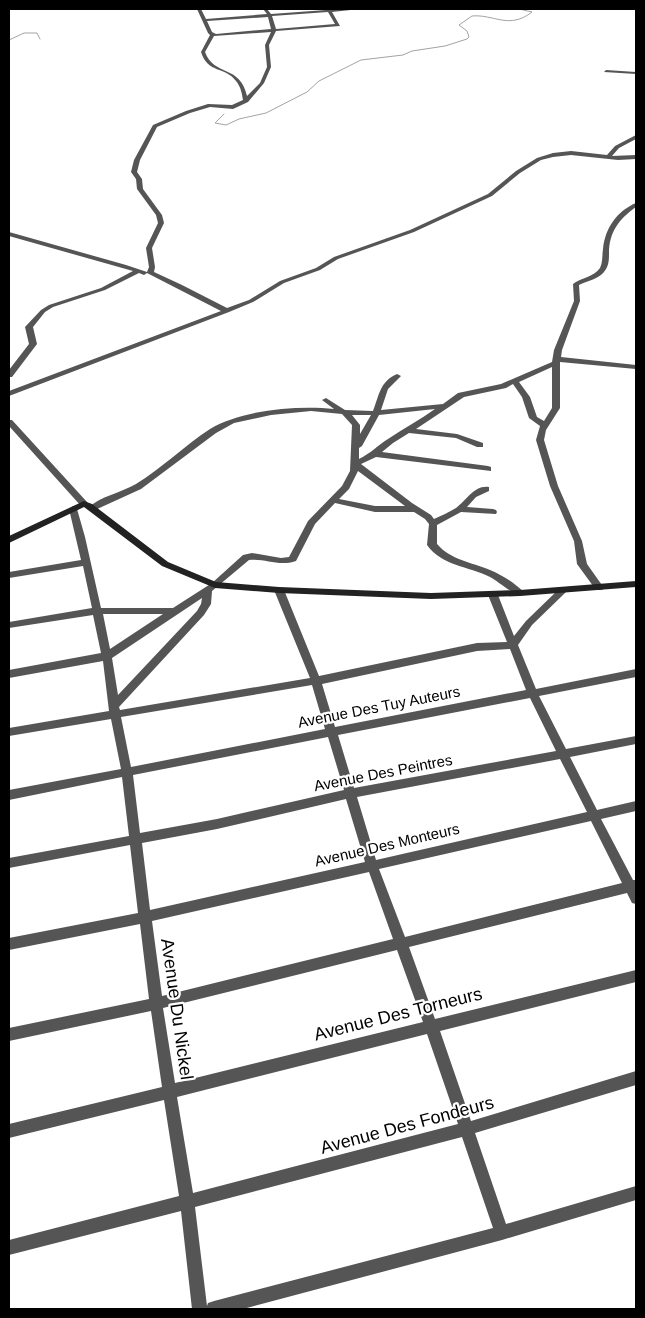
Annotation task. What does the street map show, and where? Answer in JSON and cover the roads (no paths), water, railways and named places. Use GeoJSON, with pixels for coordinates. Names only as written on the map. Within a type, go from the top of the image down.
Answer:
{"type":"FeatureCollection","features":[{"type":"Feature","properties":{"kind":"street"},"geometry":{"type":"LineString","coordinates":[[114,9],[148,9]]}},
{"type":"Feature","properties":{"kind":"street"},"geometry":{"type":"LineString","coordinates":[[199,9],[212,35]]}},
{"type":"Feature","properties":{"kind":"street"},"geometry":{"type":"LineString","coordinates":[[152,275],[149,248],[162,223],[159,215],[140,189],[138,184],[140,181],[135,175],[134,169],[153,127],[188,112],[212,105],[233,107],[246,101],[262,83],[269,67],[266,45],[274,30],[270,16],[265,9]]}},
{"type":"Feature","properties":{"kind":"street"},"geometry":{"type":"LineString","coordinates":[[204,20],[358,9]]}},
{"type":"Feature","properties":{"kind":"street"},"geometry":{"type":"LineString","coordinates":[[212,35],[338,24],[329,10]]}},
{"type":"Feature","properties":{"kind":"street"},"geometry":{"type":"LineString","coordinates":[[212,35],[203,52],[207,63],[212,67],[235,75],[246,101]]}},
{"type":"Feature","properties":{"kind":"street"},"geometry":{"type":"LineString","coordinates":[[606,71],[636,73]]}},
{"type":"Feature","properties":{"kind":"street"},"geometry":{"type":"LineString","coordinates":[[609,157],[611,151],[636,137]]}},
{"type":"Feature","properties":{"kind":"street"},"geometry":{"type":"LineString","coordinates":[[629,141],[634,145]]}},
{"type":"Feature","properties":{"kind":"street"},"geometry":{"type":"LineString","coordinates":[[621,145],[634,145]]}},
{"type":"Feature","properties":{"kind":"street"},"geometry":{"type":"LineString","coordinates":[[9,394],[227,311],[251,301],[282,282],[318,269],[336,258],[412,231],[485,198],[518,172],[539,159],[571,153],[609,157],[636,157]]}},
{"type":"Feature","properties":{"kind":"street"},"geometry":{"type":"LineString","coordinates":[[599,588],[582,564],[578,541],[550,474],[540,440],[544,425],[556,408],[556,361],[576,301],[576,284],[603,268],[611,225],[636,205]]}},
{"type":"Feature","properties":{"kind":"street"},"geometry":{"type":"LineString","coordinates":[[9,234],[152,275],[180,286],[227,311]]}},
{"type":"Feature","properties":{"kind":"street"},"geometry":{"type":"LineString","coordinates":[[9,374],[33,344],[34,338],[29,331],[29,327],[46,308],[103,289],[138,271]]}},
{"type":"Feature","properties":{"kind":"street"},"geometry":{"type":"LineString","coordinates":[[355,464],[375,454],[390,441],[461,395],[515,382],[556,361],[636,367]]}},
{"type":"Feature","properties":{"kind":"street"},"geometry":{"type":"LineString","coordinates":[[356,451],[366,427],[376,412],[382,389],[397,376]]}},
{"type":"Feature","properties":{"kind":"street"},"geometry":{"type":"LineString","coordinates":[[515,382],[526,397],[533,418],[544,425]]}},
{"type":"Feature","properties":{"kind":"street"},"geometry":{"type":"LineString","coordinates":[[9,674],[107,656],[212,587],[246,557],[253,556],[276,561],[286,561],[293,558],[311,523],[351,479],[355,464],[356,425],[348,415],[326,400]]}},
{"type":"Feature","properties":{"kind":"street"},"geometry":{"type":"LineString","coordinates":[[9,540],[73,509],[88,506],[138,487],[213,430],[232,421],[271,413],[311,409],[343,412],[376,412],[444,406]]}},
{"type":"Feature","properties":{"kind":"street"},"geometry":{"type":"LineString","coordinates":[[9,422],[88,506],[165,564],[212,587],[431,596],[520,594],[636,584]]}},
{"type":"Feature","properties":{"kind":"street"},"geometry":{"type":"LineString","coordinates":[[409,430],[457,436],[480,445]]}},
{"type":"Feature","properties":{"kind":"street"},"geometry":{"type":"LineString","coordinates":[[375,454],[488,469]]}},
{"type":"Feature","properties":{"kind":"street"},"geometry":{"type":"LineString","coordinates":[[355,464],[428,517],[433,524],[432,545],[442,556],[486,572],[507,583],[520,594]]}},
{"type":"Feature","properties":{"kind":"street"},"geometry":{"type":"LineString","coordinates":[[433,524],[460,509],[470,497],[486,489]]}},
{"type":"Feature","properties":{"kind":"street"},"geometry":{"type":"LineString","coordinates":[[332,500],[375,508],[417,509]]}},
{"type":"Feature","properties":{"kind":"street","name":"Avenue Du Nickel"},"geometry":{"type":"LineString","coordinates":[[73,509],[107,656],[114,710],[127,773],[144,917],[187,1203],[200,1309]]}},
{"type":"Feature","properties":{"kind":"street"},"geometry":{"type":"LineString","coordinates":[[460,509],[493,512]]}},
{"type":"Feature","properties":{"kind":"street"},"geometry":{"type":"LineString","coordinates":[[9,575],[86,562]]}},
{"type":"Feature","properties":{"kind":"street"},"geometry":{"type":"LineString","coordinates":[[114,710],[200,613],[206,604],[212,587]]}},
{"type":"Feature","properties":{"kind":"street"},"geometry":{"type":"LineString","coordinates":[[280,590],[316,681],[372,865],[431,1024],[502,1232]]}},
{"type":"Feature","properties":{"kind":"street"},"geometry":{"type":"LineString","coordinates":[[9,732],[114,710],[316,681],[477,647],[512,644],[529,623],[562,591]]}},
{"type":"Feature","properties":{"kind":"street"},"geometry":{"type":"LineString","coordinates":[[493,595],[532,692],[594,815],[633,886],[636,900]]}},
{"type":"Feature","properties":{"kind":"street"},"geometry":{"type":"LineString","coordinates":[[9,625],[96,610],[173,611]]}},
{"type":"Feature","properties":{"kind":"street","name":"Avenue Des Tuy Auteurs"},"geometry":{"type":"LineString","coordinates":[[9,795],[636,672]]}},
{"type":"Feature","properties":{"kind":"street","name":"Avenue Des Peintres"},"geometry":{"type":"LineString","coordinates":[[9,863],[136,840],[351,793],[636,740]]}},
{"type":"Feature","properties":{"kind":"street","name":"Avenue Des Monteurs"},"geometry":{"type":"LineString","coordinates":[[9,944],[144,917],[636,806]]}},
{"type":"Feature","properties":{"kind":"street"},"geometry":{"type":"LineString","coordinates":[[9,1035],[156,1004],[633,886]]}},
{"type":"Feature","properties":{"kind":"street","name":"Avenue Des Torneurs"},"geometry":{"type":"LineString","coordinates":[[9,1131],[170,1092],[431,1024],[636,976]]}},
{"type":"Feature","properties":{"kind":"street","name":"Avenue Des Fondeurs"},"geometry":{"type":"LineString","coordinates":[[9,1248],[466,1130],[636,1078]]}},
{"type":"Feature","properties":{"kind":"street"},"geometry":{"type":"LineString","coordinates":[[214,1309],[502,1232],[636,1193]]}},
{"type":"Feature","properties":{"kind":"waterway"},"geometry":{"type":"LineString","coordinates":[[224,114],[215,123],[226,125],[239,119],[266,113],[307,92],[319,81],[361,60],[403,55],[412,51],[445,46],[467,39],[469,37],[467,31],[459,25],[472,16],[509,21],[524,17],[532,12],[519,9]]}},
{"type":"Feature","properties":{"kind":"waterway"},"geometry":{"type":"LineString","coordinates":[[9,40],[24,33],[37,33],[40,39]]}}]}
